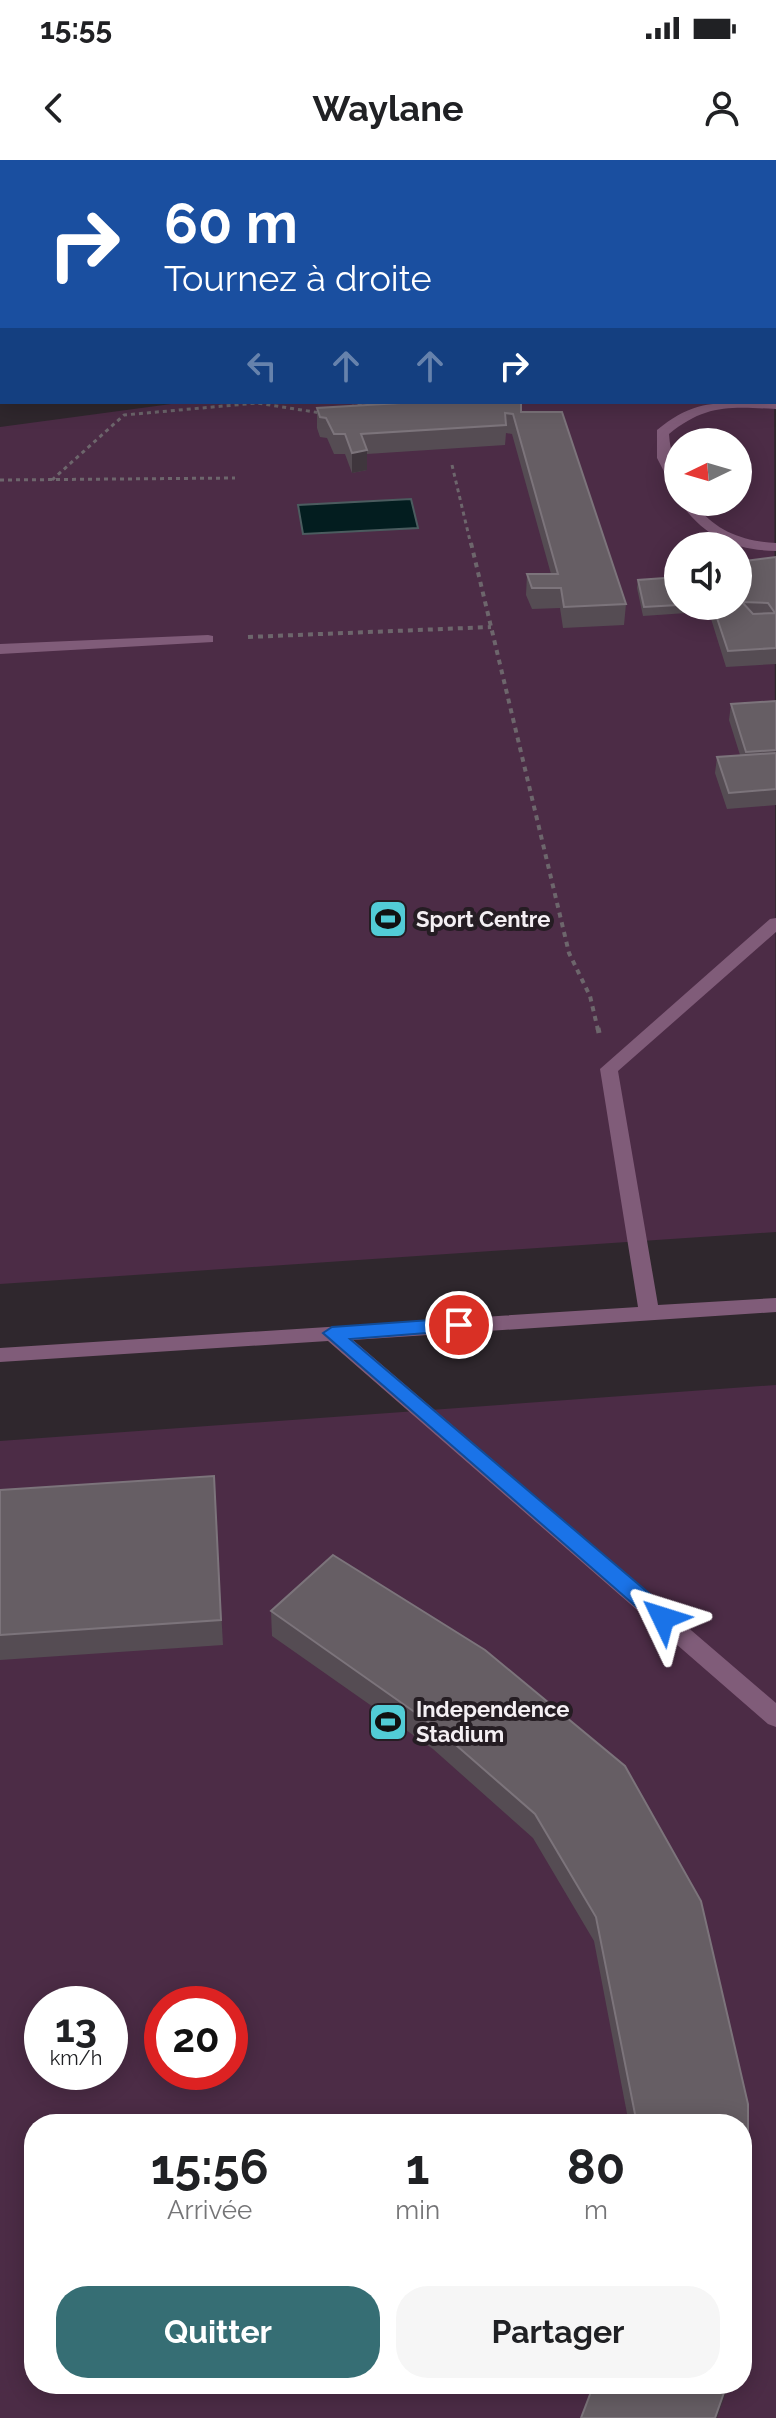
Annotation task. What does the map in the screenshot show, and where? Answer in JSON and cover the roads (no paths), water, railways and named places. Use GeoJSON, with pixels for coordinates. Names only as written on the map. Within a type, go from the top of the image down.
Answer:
{"type":"FeatureCollection","features":[{"type":"Feature","properties":{"kind":"lane"},"geometry":{"type":"LineString","coordinates":[[668,428],[685,414],[723,404]]}},
{"type":"Feature","properties":{"kind":"lane"},"geometry":{"type":"LineString","coordinates":[[752,404],[776,405]]}},
{"type":"Feature","properties":{"kind":"lane"},"geometry":{"type":"LineString","coordinates":[[664,431],[664,458]]}},
{"type":"Feature","properties":{"kind":"lane"},"geometry":{"type":"LineString","coordinates":[[696,516],[721,538],[776,547]]}},
{"type":"Feature","properties":{"kind":"lane"},"geometry":{"type":"LineString","coordinates":[[0,649],[208,639]]}},
{"type":"Feature","properties":{"kind":"lane"},"geometry":{"type":"LineString","coordinates":[[649,1313],[609,1069],[776,923]]}},
{"type":"Feature","properties":{"kind":"lane"},"geometry":{"type":"LineString","coordinates":[[0,1355],[776,1305]]}},
{"type":"Feature","properties":{"kind":"lane"},"geometry":{"type":"LineString","coordinates":[[332,1333],[776,1717]]}},
{"type":"Feature","properties":{"kind":"water"},"geometry":{"type":"Polygon","coordinates":[[[411,499],[418,528],[303,534],[298,505],[411,499]]]}},
{"type":"Feature","properties":{"kind":"place","name":"Sport Centre"},"geometry":{"type":"Point","coordinates":[388,919]}},
{"type":"Feature","properties":{"kind":"place","name":"Independence Stadium"},"geometry":{"type":"Point","coordinates":[388,1722]}}]}
